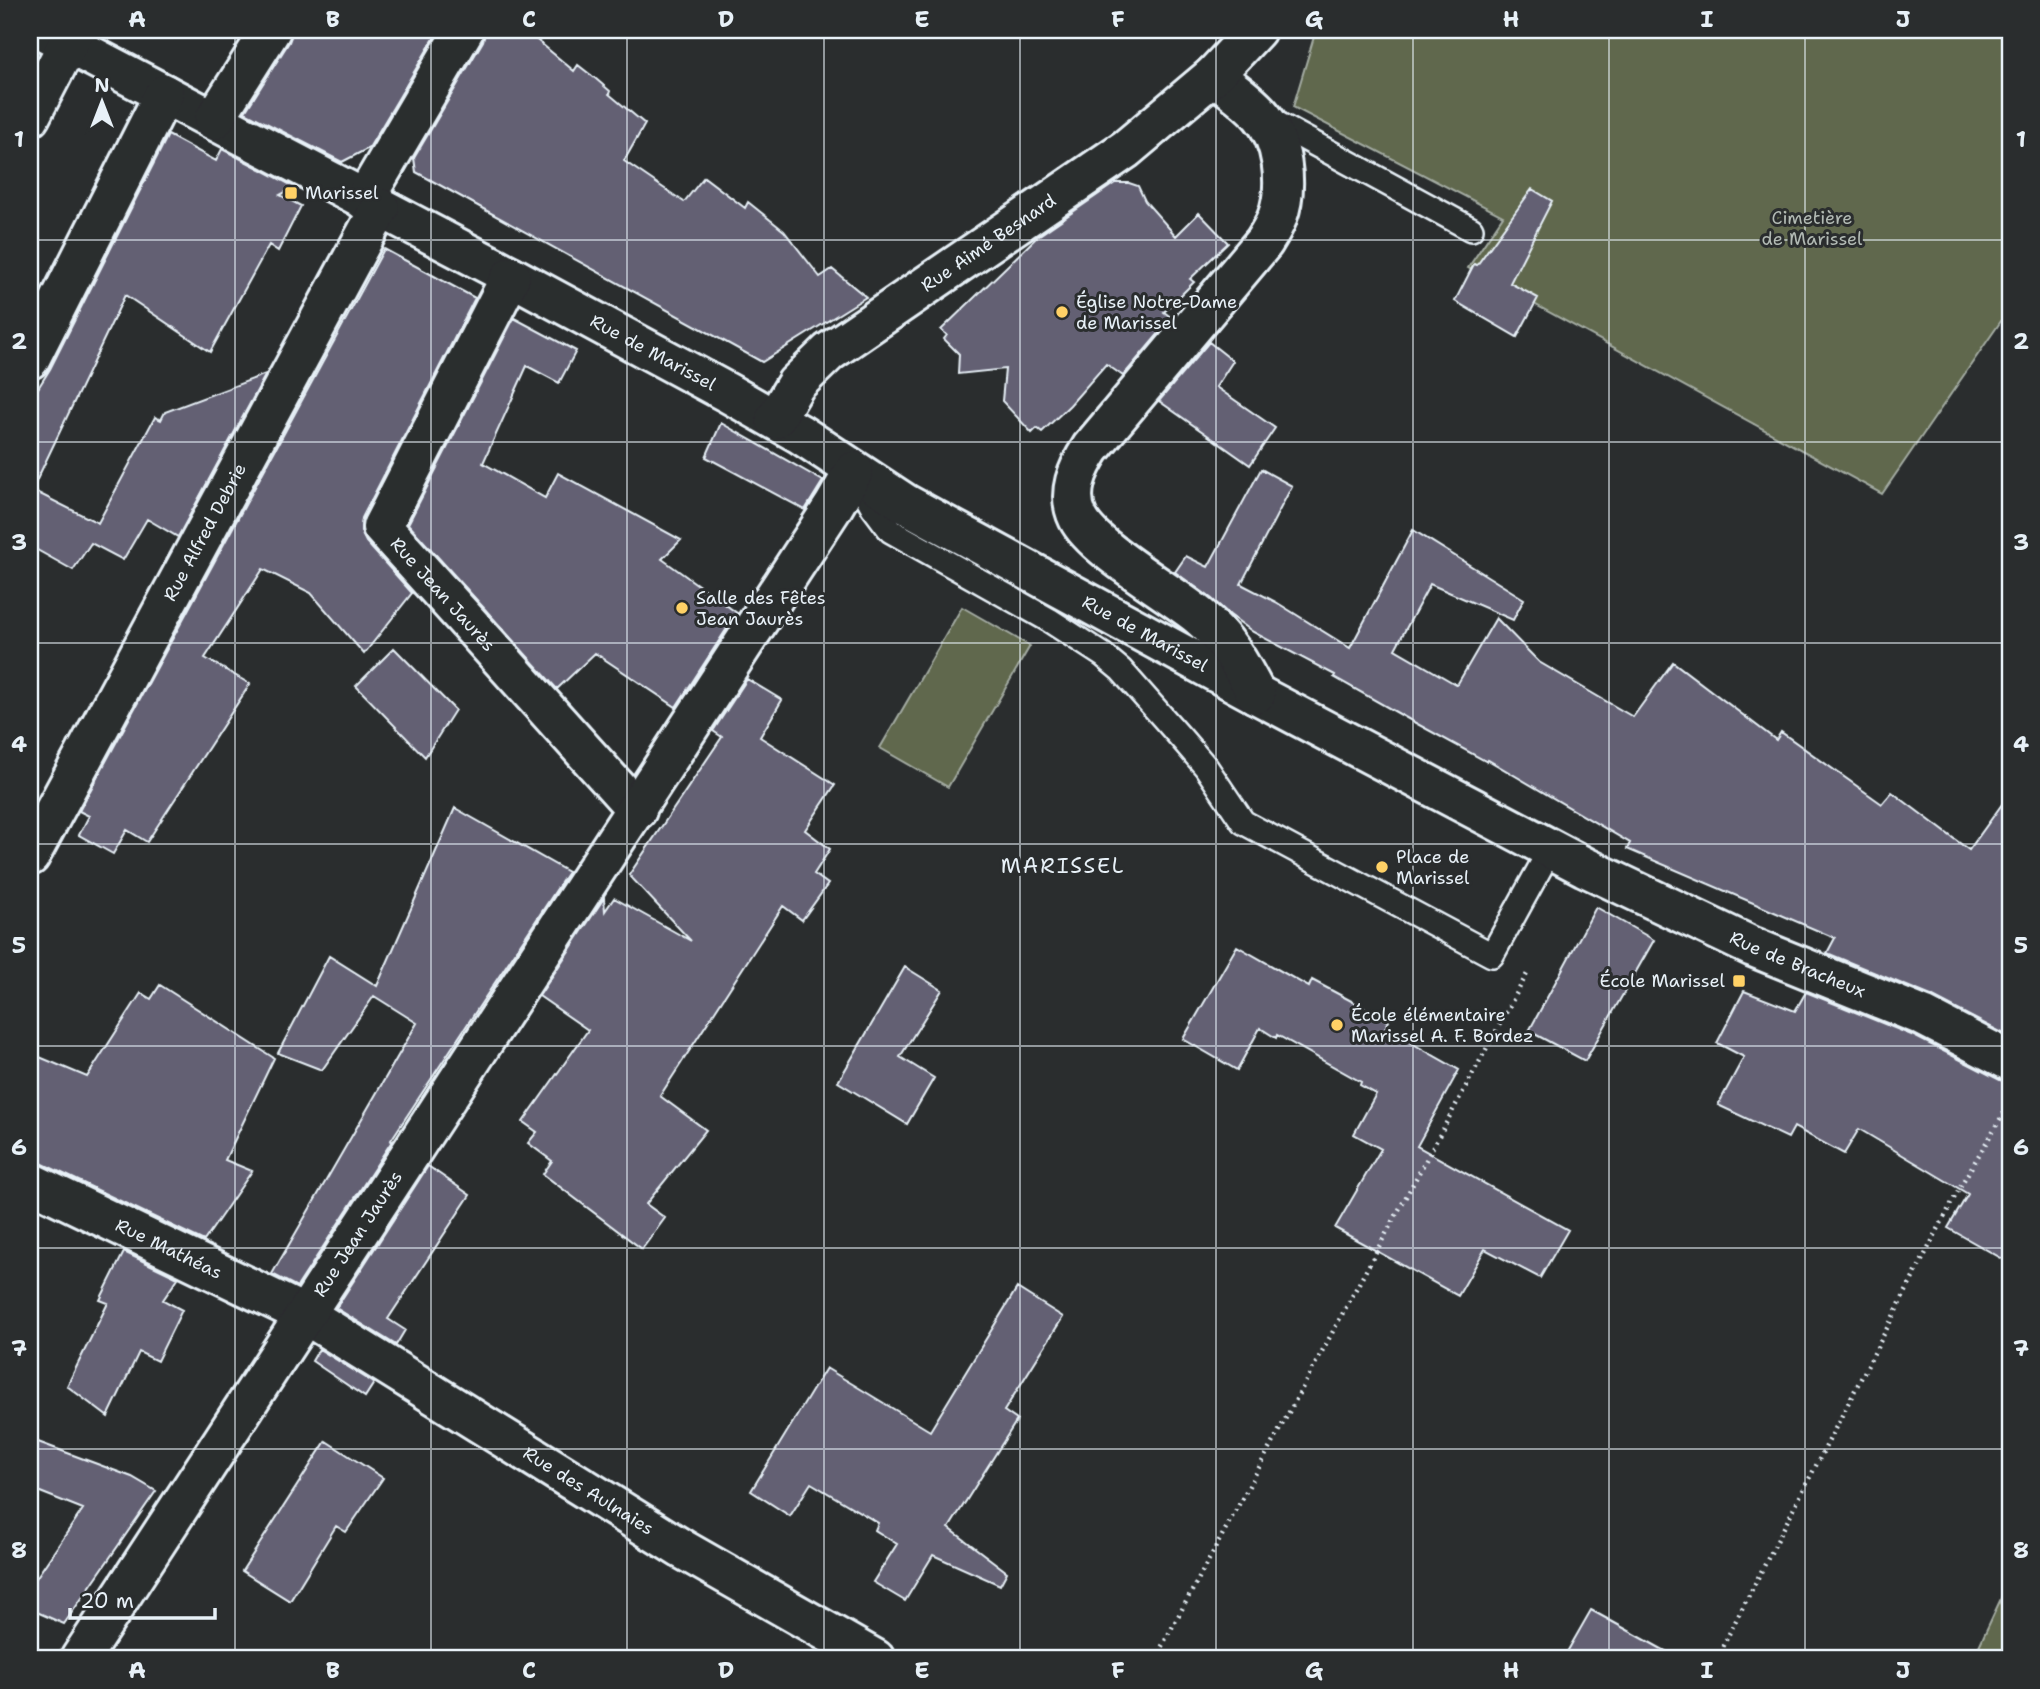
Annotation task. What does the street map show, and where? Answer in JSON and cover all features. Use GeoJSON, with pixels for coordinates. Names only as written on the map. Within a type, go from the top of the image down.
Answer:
{"type":"FeatureCollection","features":[{"type":"Feature","properties":{"kind":"street"},"geometry":{"type":"LineString","coordinates":[[214,120],[271,30]]}},
{"type":"Feature","properties":{"kind":"street","name":"Rue Alfred Debrie"},"geometry":{"type":"LineString","coordinates":[[30,856],[464,30]]}},
{"type":"Feature","properties":{"kind":"street","name":"Rue Aimé Besnard"},"geometry":{"type":"LineString","coordinates":[[775,419],[796,384],[829,352],[1126,149],[1214,75],[1256,30]]}},
{"type":"Feature","properties":{"kind":"street"},"geometry":{"type":"LineString","coordinates":[[30,117],[62,34]]}},
{"type":"Feature","properties":{"kind":"street","name":"Rue de Marissel"},"geometry":{"type":"LineString","coordinates":[[62,34],[164,94],[511,276],[775,419],[906,504],[1255,694],[1585,867]]}},
{"type":"Feature","properties":{"kind":"street"},"geometry":{"type":"LineString","coordinates":[[1214,75],[1261,114]]}},
{"type":"Feature","properties":{"kind":"street"},"geometry":{"type":"LineString","coordinates":[[30,359],[164,94]]}},
{"type":"Feature","properties":{"kind":"street","name":"Rue de Marissel"},"geometry":{"type":"LineString","coordinates":[[1255,694],[1232,649],[1220,635],[1198,615],[1086,530],[1077,518],[1073,503],[1073,485],[1078,468],[1108,427],[1264,242],[1277,219],[1282,188],[1279,150],[1273,132],[1261,114]]}},
{"type":"Feature","properties":{"kind":"street","name":"Rue Jean Jaurès"},"geometry":{"type":"LineString","coordinates":[[511,276],[382,527],[637,810]]}},
{"type":"Feature","properties":{"kind":"street","name":"Rue Jean Jaurès"},"geometry":{"type":"LineString","coordinates":[[80,1659],[637,810],[854,471]]}},
{"type":"Feature","properties":{"kind":"street","name":"Rue de Bracheux"},"geometry":{"type":"LineString","coordinates":[[1585,867],[1753,947],[1923,1016],[2010,1062]]}},
{"type":"Feature","properties":{"kind":"street","name":"Rue Mathéas"},"geometry":{"type":"LineString","coordinates":[[30,1182],[306,1315]]}},
{"type":"Feature","properties":{"kind":"street","name":"Rue des Aulnaies"},"geometry":{"type":"LineString","coordinates":[[306,1315],[672,1543],[874,1659]]}},
{"type":"Feature","properties":{"kind":"lane"},"geometry":{"type":"LineString","coordinates":[[1261,114],[1471,229]]}},
{"type":"Feature","properties":{"kind":"lane"},"geometry":{"type":"LineString","coordinates":[[854,471],[873,507],[891,531],[1080,639],[1121,670],[1206,767],[1243,822],[1492,955],[1551,848]]}},
{"type":"Feature","properties":{"kind":"path"},"geometry":{"type":"LineString","coordinates":[[1155,1659],[1532,964]]}},
{"type":"Feature","properties":{"kind":"path"},"geometry":{"type":"LineString","coordinates":[[1716,1659],[1961,1185],[2010,1102]]}},
{"type":"Feature","properties":{"kind":"green space","name":"Cimetière de Marissel"},"geometry":{"type":"Polygon","coordinates":[[[1316,30],[2010,30],[2010,308],[1882,494],[1468,268],[1503,216],[1293,107],[1316,30]]]}},
{"type":"Feature","properties":{"kind":"green space"},"geometry":{"type":"Polygon","coordinates":[[[962,607],[1030,646],[948,787],[880,748],[962,607]]]}},
{"type":"Feature","properties":{"kind":"green space"},"geometry":{"type":"Polygon","coordinates":[[[2004,1592],[2010,1594],[2010,1659],[1973,1659],[2004,1592]]]}},
{"type":"Feature","properties":{"kind":"building"},"geometry":{"type":"Polygon","coordinates":[[[293,30],[439,30],[369,148],[342,162],[245,112],[289,42],[293,30]]]}},
{"type":"Feature","properties":{"kind":"building"},"geometry":{"type":"Polygon","coordinates":[[[486,30],[525,30],[574,71],[578,65],[596,79],[610,91],[609,94],[645,124],[624,161],[684,202],[704,177],[745,208],[748,202],[784,231],[820,277],[832,269],[866,297],[762,362],[416,172],[414,158],[483,41],[486,30]]]}},
{"type":"Feature","properties":{"kind":"building"},"geometry":{"type":"Polygon","coordinates":[[[168,135],[216,161],[222,149],[295,187],[280,195],[301,206],[278,251],[269,245],[210,352],[125,295],[32,490],[98,523],[155,417],[161,420],[165,412],[266,374],[178,537],[147,519],[123,560],[91,543],[73,570],[30,546],[30,401],[50,369],[168,135]]]}},
{"type":"Feature","properties":{"kind":"building","name":"Église Notre-Dame de Marissel"},"geometry":{"type":"Polygon","coordinates":[[[1115,183],[1138,186],[1145,201],[1176,236],[1199,213],[1228,243],[1190,279],[1194,282],[1164,312],[1172,318],[1123,376],[1106,364],[1042,432],[1037,428],[1032,433],[1002,401],[1005,369],[958,374],[959,354],[944,339],[947,335],[941,330],[1038,236],[1115,183]]]}},
{"type":"Feature","properties":{"kind":"building"},"geometry":{"type":"Polygon","coordinates":[[[1532,189],[1552,201],[1510,283],[1538,298],[1517,337],[1455,301],[1474,264],[1477,265],[1532,189]]]}},
{"type":"Feature","properties":{"kind":"building"},"geometry":{"type":"Polygon","coordinates":[[[384,249],[475,298],[362,518],[361,531],[366,542],[412,593],[364,654],[311,593],[263,569],[205,658],[250,684],[147,842],[127,830],[113,854],[79,835],[89,816],[79,811],[384,249]]]}},
{"type":"Feature","properties":{"kind":"building"},"geometry":{"type":"Polygon","coordinates":[[[514,318],[576,351],[559,383],[527,366],[483,463],[545,498],[558,473],[681,540],[662,559],[737,613],[676,707],[595,653],[557,689],[408,524],[514,318]]]}},
{"type":"Feature","properties":{"kind":"building"},"geometry":{"type":"Polygon","coordinates":[[[1209,342],[1233,361],[1216,387],[1275,428],[1250,465],[1159,401],[1209,342]]]}},
{"type":"Feature","properties":{"kind":"building"},"geometry":{"type":"Polygon","coordinates":[[[721,423],[823,481],[805,510],[706,457],[721,423]]]}},
{"type":"Feature","properties":{"kind":"building"},"geometry":{"type":"Polygon","coordinates":[[[1261,469],[1292,486],[1241,584],[1276,602],[1350,648],[1413,530],[1524,599],[1513,620],[1430,584],[1395,649],[1457,685],[1496,618],[1539,662],[1633,717],[1673,662],[1776,740],[1781,732],[1882,804],[1892,792],[1969,850],[2010,793],[2010,1037],[1931,996],[1827,953],[1835,938],[1627,849],[1630,843],[1488,760],[1487,762],[1334,677],[1335,675],[1253,632],[1230,615],[1175,572],[1186,556],[1208,567],[1261,469]]]}},
{"type":"Feature","properties":{"kind":"building"},"geometry":{"type":"Polygon","coordinates":[[[394,648],[455,710],[425,757],[356,686],[394,648]]]}},
{"type":"Feature","properties":{"kind":"building"},"geometry":{"type":"Polygon","coordinates":[[[747,679],[782,700],[760,737],[835,785],[805,830],[830,849],[814,874],[828,884],[802,920],[783,906],[660,1096],[706,1130],[646,1204],[665,1218],[642,1249],[543,1174],[552,1161],[528,1143],[537,1132],[523,1122],[588,1030],[539,996],[604,898],[605,911],[614,898],[691,941],[629,875],[722,737],[713,731],[747,679]]]}},
{"type":"Feature","properties":{"kind":"building"},"geometry":{"type":"Polygon","coordinates":[[[455,808],[568,872],[297,1287],[272,1274],[417,1023],[374,996],[322,1070],[278,1053],[329,956],[377,986],[455,808]]]}},
{"type":"Feature","properties":{"kind":"building"},"geometry":{"type":"Polygon","coordinates":[[[1596,907],[1654,940],[1585,1061],[1529,1031],[1596,907]]]}},
{"type":"Feature","properties":{"kind":"building"},"geometry":{"type":"Polygon","coordinates":[[[1237,946],[1309,987],[1312,980],[1389,1021],[1385,1028],[1459,1070],[1417,1146],[1568,1230],[1540,1278],[1485,1249],[1458,1296],[1335,1228],[1381,1149],[1354,1134],[1376,1094],[1360,1085],[1361,1082],[1260,1028],[1237,1070],[1183,1039],[1237,946]]]}},
{"type":"Feature","properties":{"kind":"building"},"geometry":{"type":"Polygon","coordinates":[[[905,967],[942,990],[900,1057],[934,1078],[907,1124],[838,1082],[905,967]]]}},
{"type":"Feature","properties":{"kind":"building"},"geometry":{"type":"Polygon","coordinates":[[[160,985],[274,1058],[225,1160],[252,1171],[204,1241],[30,1160],[30,1053],[87,1077],[141,993],[151,999],[160,985]]]}},
{"type":"Feature","properties":{"kind":"building"},"geometry":{"type":"Polygon","coordinates":[[[1744,991],[1795,1011],[1806,992],[1914,1036],[2010,1083],[2010,1263],[1948,1228],[1968,1194],[1859,1129],[1844,1154],[1794,1127],[1788,1138],[1718,1105],[1744,1057],[1717,1043],[1744,991]]]}},
{"type":"Feature","properties":{"kind":"building"},"geometry":{"type":"Polygon","coordinates":[[[428,1166],[470,1195],[388,1319],[405,1330],[396,1345],[336,1308],[428,1166]]]}},
{"type":"Feature","properties":{"kind":"building"},"geometry":{"type":"Polygon","coordinates":[[[124,1252],[178,1278],[163,1300],[182,1310],[157,1361],[139,1352],[108,1417],[67,1386],[108,1303],[100,1300],[124,1252]]]}},
{"type":"Feature","properties":{"kind":"building"},"geometry":{"type":"Polygon","coordinates":[[[1017,1288],[1063,1317],[1004,1411],[1017,1420],[949,1528],[1007,1572],[1000,1585],[933,1555],[905,1601],[873,1582],[897,1544],[875,1530],[878,1523],[811,1483],[790,1516],[751,1491],[826,1368],[930,1431],[1017,1288]]]}},
{"type":"Feature","properties":{"kind":"building"},"geometry":{"type":"Polygon","coordinates":[[[319,1349],[374,1383],[365,1397],[312,1361],[319,1349]]]}},
{"type":"Feature","properties":{"kind":"building"},"geometry":{"type":"Polygon","coordinates":[[[30,1439],[132,1477],[156,1491],[64,1624],[30,1609],[30,1587],[83,1509],[30,1488],[30,1439]]]}},
{"type":"Feature","properties":{"kind":"building"},"geometry":{"type":"Polygon","coordinates":[[[326,1441],[383,1478],[346,1532],[336,1526],[290,1601],[242,1571],[326,1441]]]}},
{"type":"Feature","properties":{"kind":"building"},"geometry":{"type":"Polygon","coordinates":[[[1591,1610],[1680,1659],[1563,1659],[1591,1610]]]}},
{"type":"Feature","properties":{"kind":"place","name":"Marissel"},"geometry":{"type":"Point","coordinates":[291,193]}},
{"type":"Feature","properties":{"kind":"place","name":"Église Notre-Dame de Marissel"},"geometry":{"type":"Point","coordinates":[1062,312]}},
{"type":"Feature","properties":{"kind":"place","name":"Salle des Fêtes Jean Jaurès"},"geometry":{"type":"Point","coordinates":[682,608]}},
{"type":"Feature","properties":{"kind":"place","name":"Place de Marissel"},"geometry":{"type":"Point","coordinates":[1382,867]}},
{"type":"Feature","properties":{"kind":"place","name":"École Marissel"},"geometry":{"type":"Point","coordinates":[1739,981]}},
{"type":"Feature","properties":{"kind":"place","name":"École élémentaire Marissel A. F. Bordez"},"geometry":{"type":"Point","coordinates":[1337,1025]}},
{"type":"Feature","properties":{"kind":"district","name":"MARISSEL"},"geometry":{"type":"Point","coordinates":[1063,866]}}]}
